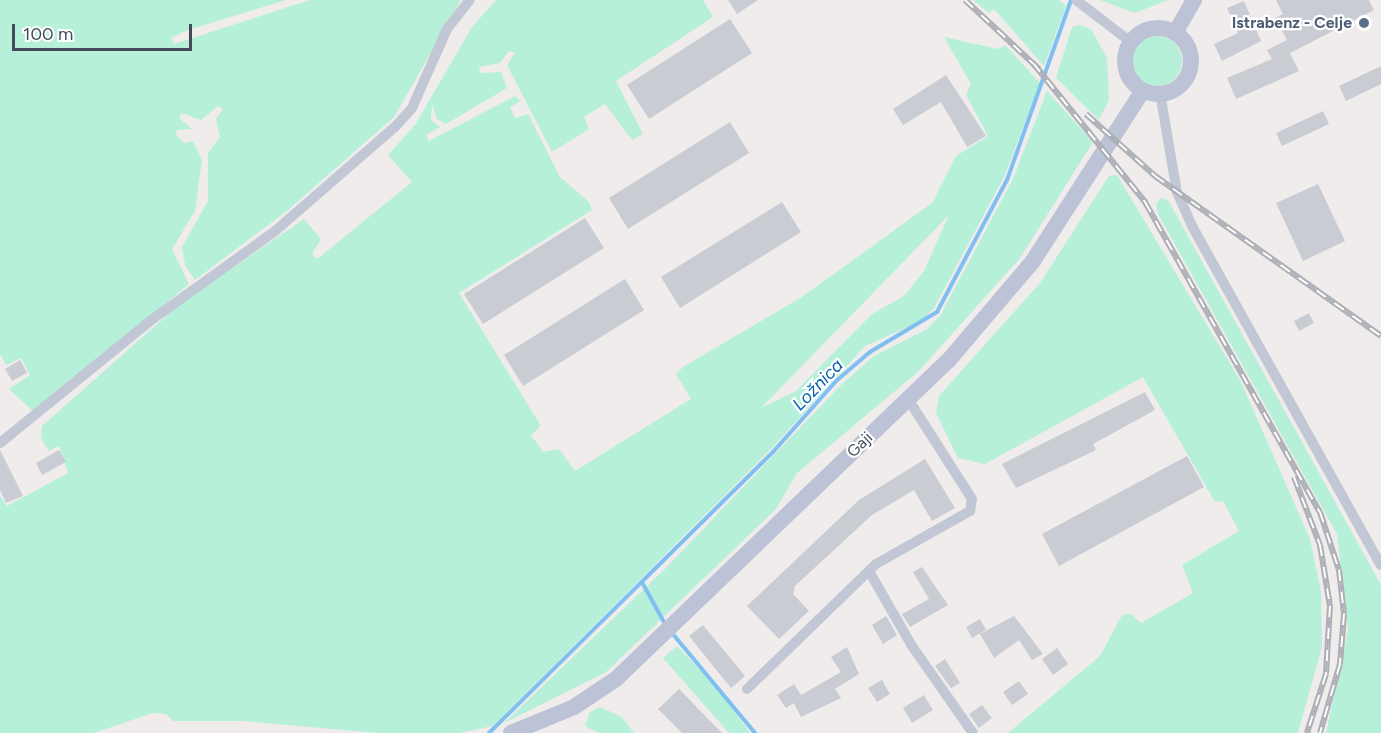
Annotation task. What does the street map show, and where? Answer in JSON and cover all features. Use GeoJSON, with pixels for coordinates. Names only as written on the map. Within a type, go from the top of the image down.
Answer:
{"type":"FeatureCollection","features":[{"type":"Feature","properties":{"kind":"street"},"geometry":{"type":"LineString","coordinates":[[0,443],[150,321],[274,232],[395,127],[412,108],[447,29],[470,0]]}},
{"type":"Feature","properties":{"kind":"street"},"geometry":{"type":"LineString","coordinates":[[1076,0],[1131,42]]}},
{"type":"Feature","properties":{"kind":"street"},"geometry":{"type":"LineString","coordinates":[[1175,33],[1194,0]]}},
{"type":"Feature","properties":{"kind":"street"},"geometry":{"type":"LineString","coordinates":[[1152,28],[1175,33],[1190,52],[1189,72],[1177,87],[1160,93],[1143,90],[1125,64],[1131,42],[1152,28]]}},
{"type":"Feature","properties":{"kind":"street","name":"Gaji"},"geometry":{"type":"LineString","coordinates":[[511,733],[592,696],[669,629],[979,329],[1027,270],[1143,90]]}},
{"type":"Feature","properties":{"kind":"street"},"geometry":{"type":"LineString","coordinates":[[1160,93],[1177,192],[1192,226],[1381,565]]}},
{"type":"Feature","properties":{"kind":"street"},"geometry":{"type":"LineString","coordinates":[[747,689],[869,571],[970,511],[972,499],[908,399]]}},
{"type":"Feature","properties":{"kind":"street"},"geometry":{"type":"LineString","coordinates":[[869,571],[918,656],[973,733]]}},
{"type":"Feature","properties":{"kind":"green space"},"geometry":{"type":"Polygon","coordinates":[[[0,0],[286,0],[188,30],[171,38],[174,44],[310,0],[461,0],[394,117],[288,210],[195,280],[185,265],[182,247],[208,201],[208,153],[220,137],[216,119],[223,109],[218,106],[201,120],[182,113],[179,118],[192,129],[177,130],[176,135],[184,143],[193,141],[202,160],[195,211],[172,249],[189,284],[34,412],[9,389],[30,375],[21,358],[6,365],[0,354],[0,0]]]}},
{"type":"Feature","properties":{"kind":"green space"},"geometry":{"type":"Polygon","coordinates":[[[496,0],[703,0],[713,17],[616,81],[643,134],[632,140],[605,104],[584,117],[589,129],[552,152],[507,65],[515,53],[509,51],[500,63],[479,67],[480,73],[501,72],[507,88],[446,124],[437,119],[432,104],[431,120],[440,127],[426,135],[429,141],[515,96],[521,101],[510,107],[515,118],[528,114],[560,177],[589,202],[592,210],[459,293],[541,426],[531,435],[543,452],[559,449],[575,471],[691,399],[676,374],[683,367],[802,297],[932,203],[956,156],[988,136],[966,95],[971,84],[944,37],[998,49],[1005,45],[1040,83],[1004,177],[934,308],[921,321],[865,346],[771,449],[493,726],[459,733],[377,733],[244,721],[173,721],[166,714],[153,713],[94,733],[0,733],[0,496],[7,506],[68,473],[59,446],[49,451],[41,439],[42,426],[180,304],[304,219],[321,239],[312,254],[317,259],[412,182],[388,155],[415,125],[472,27],[496,0]],[[949,215],[761,408],[796,391],[872,314],[904,296],[924,271],[949,215]]]}},
{"type":"Feature","properties":{"kind":"green space"},"geometry":{"type":"Polygon","coordinates":[[[973,0],[1059,0],[1066,6],[1044,66],[994,9],[989,13],[973,0]]]}},
{"type":"Feature","properties":{"kind":"green space"},"geometry":{"type":"Polygon","coordinates":[[[1100,0],[1168,0],[1135,13],[1100,0]]]}},
{"type":"Feature","properties":{"kind":"green space"},"geometry":{"type":"Polygon","coordinates":[[[1080,25],[1091,29],[1107,58],[1109,100],[1099,120],[1056,78],[1072,27],[1080,25]]]}},
{"type":"Feature","properties":{"kind":"green space"},"geometry":{"type":"Polygon","coordinates":[[[1152,36],[1162,36],[1175,43],[1182,56],[1182,66],[1175,79],[1162,86],[1152,86],[1143,82],[1136,75],[1132,66],[1132,56],[1136,47],[1143,40],[1152,36]]]}},
{"type":"Feature","properties":{"kind":"green space"},"geometry":{"type":"Polygon","coordinates":[[[1047,91],[1093,142],[1020,258],[919,371],[797,473],[776,509],[606,672],[504,723],[665,569],[841,385],[874,356],[927,329],[940,316],[1013,179],[1047,91]]]}},
{"type":"Feature","properties":{"kind":"green space"},"geometry":{"type":"Polygon","coordinates":[[[1117,175],[1241,382],[1310,539],[1321,591],[1322,647],[1298,733],[1008,733],[1100,656],[1122,615],[1131,614],[1141,623],[1193,593],[1182,565],[1239,531],[1223,501],[1215,502],[1143,377],[985,464],[958,458],[936,413],[939,396],[1040,283],[1109,176],[1117,175]]]}},
{"type":"Feature","properties":{"kind":"green space"},"geometry":{"type":"Polygon","coordinates":[[[1161,198],[1168,200],[1381,585],[1381,733],[1326,733],[1348,630],[1337,534],[1158,214],[1156,204],[1161,198]]]}},
{"type":"Feature","properties":{"kind":"green space"},"geometry":{"type":"Polygon","coordinates":[[[677,646],[719,690],[750,733],[729,733],[663,658],[677,646]]]}},
{"type":"Feature","properties":{"kind":"green space"},"geometry":{"type":"Polygon","coordinates":[[[600,707],[622,717],[634,733],[599,733],[585,726],[590,712],[600,707]]]}},
{"type":"Feature","properties":{"kind":"building"},"geometry":{"type":"Polygon","coordinates":[[[728,0],[758,0],[737,14],[728,0]]]}},
{"type":"Feature","properties":{"kind":"building"},"geometry":{"type":"Polygon","coordinates":[[[1276,0],[1369,0],[1374,10],[1290,53],[1299,71],[1236,99],[1227,78],[1272,59],[1267,50],[1287,40],[1275,18],[1283,14],[1276,0]]]}},
{"type":"Feature","properties":{"kind":"building"},"geometry":{"type":"Polygon","coordinates":[[[1244,1],[1261,41],[1222,61],[1214,44],[1238,33],[1227,8],[1244,1]]]}},
{"type":"Feature","properties":{"kind":"building"},"geometry":{"type":"Polygon","coordinates":[[[730,19],[752,53],[649,119],[627,85],[730,19]]]}},
{"type":"Feature","properties":{"kind":"building"},"geometry":{"type":"Polygon","coordinates":[[[1381,66],[1381,84],[1346,101],[1339,86],[1381,66]]]}},
{"type":"Feature","properties":{"kind":"building"},"geometry":{"type":"Polygon","coordinates":[[[946,75],[986,136],[967,147],[941,102],[903,125],[893,109],[946,75]]]}},
{"type":"Feature","properties":{"kind":"building"},"geometry":{"type":"Polygon","coordinates":[[[1323,111],[1329,124],[1282,146],[1276,133],[1323,111]]]}},
{"type":"Feature","properties":{"kind":"building"},"geometry":{"type":"Polygon","coordinates":[[[730,122],[749,153],[628,229],[609,198],[730,122]]]}},
{"type":"Feature","properties":{"kind":"building"},"geometry":{"type":"Polygon","coordinates":[[[1318,184],[1345,241],[1303,261],[1276,203],[1318,184]]]}},
{"type":"Feature","properties":{"kind":"building"},"geometry":{"type":"Polygon","coordinates":[[[782,202],[801,232],[680,308],[661,277],[782,202]]]}},
{"type":"Feature","properties":{"kind":"building"},"geometry":{"type":"Polygon","coordinates":[[[585,218],[604,248],[483,324],[464,294],[585,218]]]}},
{"type":"Feature","properties":{"kind":"building"},"geometry":{"type":"Polygon","coordinates":[[[625,279],[644,310],[523,386],[504,355],[625,279]]]}},
{"type":"Feature","properties":{"kind":"building"},"geometry":{"type":"Polygon","coordinates":[[[1309,313],[1314,323],[1299,331],[1294,321],[1309,313]]]}},
{"type":"Feature","properties":{"kind":"building"},"geometry":{"type":"Polygon","coordinates":[[[20,360],[27,373],[12,381],[5,369],[20,360]]]}},
{"type":"Feature","properties":{"kind":"building"},"geometry":{"type":"Polygon","coordinates":[[[1145,392],[1155,410],[1093,444],[1096,450],[1016,488],[1002,464],[1145,392]]]}},
{"type":"Feature","properties":{"kind":"building"},"geometry":{"type":"Polygon","coordinates":[[[0,450],[23,496],[6,503],[0,490],[0,450]]]}},
{"type":"Feature","properties":{"kind":"building"},"geometry":{"type":"Polygon","coordinates":[[[59,450],[66,462],[42,475],[36,463],[59,450]]]}},
{"type":"Feature","properties":{"kind":"building"},"geometry":{"type":"Polygon","coordinates":[[[1187,456],[1204,487],[1059,566],[1042,534],[1187,456]]]}},
{"type":"Feature","properties":{"kind":"building"},"geometry":{"type":"Polygon","coordinates":[[[925,459],[955,508],[932,521],[914,490],[872,515],[795,586],[793,594],[809,611],[779,639],[747,606],[859,500],[925,459]]]}},
{"type":"Feature","properties":{"kind":"building"},"geometry":{"type":"Polygon","coordinates":[[[922,567],[948,605],[910,627],[902,614],[929,599],[913,572],[922,567]]]}},
{"type":"Feature","properties":{"kind":"building"},"geometry":{"type":"Polygon","coordinates":[[[886,616],[897,635],[883,644],[872,625],[886,616]]]}},
{"type":"Feature","properties":{"kind":"building"},"geometry":{"type":"Polygon","coordinates":[[[1014,616],[1043,654],[1032,660],[1019,640],[994,658],[980,634],[1014,616]]]}},
{"type":"Feature","properties":{"kind":"building"},"geometry":{"type":"Polygon","coordinates":[[[980,619],[986,630],[972,638],[966,627],[980,619]]]}},
{"type":"Feature","properties":{"kind":"building"},"geometry":{"type":"Polygon","coordinates":[[[703,625],[745,676],[731,688],[689,636],[703,625]]]}},
{"type":"Feature","properties":{"kind":"building"},"geometry":{"type":"Polygon","coordinates":[[[847,647],[859,674],[835,689],[841,698],[801,717],[794,703],[786,708],[777,695],[794,684],[801,695],[841,672],[831,657],[847,647]]]}},
{"type":"Feature","properties":{"kind":"building"},"geometry":{"type":"Polygon","coordinates":[[[1057,648],[1068,664],[1053,675],[1042,659],[1057,648]]]}},
{"type":"Feature","properties":{"kind":"building"},"geometry":{"type":"Polygon","coordinates":[[[945,659],[960,683],[951,688],[935,666],[945,659]]]}},
{"type":"Feature","properties":{"kind":"building"},"geometry":{"type":"Polygon","coordinates":[[[882,680],[890,694],[877,702],[868,688],[882,680]]]}},
{"type":"Feature","properties":{"kind":"building"},"geometry":{"type":"Polygon","coordinates":[[[1019,681],[1028,694],[1012,705],[1003,692],[1019,681]]]}},
{"type":"Feature","properties":{"kind":"building"},"geometry":{"type":"Polygon","coordinates":[[[679,689],[722,733],[682,733],[658,709],[679,689]]]}},
{"type":"Feature","properties":{"kind":"building"},"geometry":{"type":"Polygon","coordinates":[[[924,695],[933,710],[912,723],[903,708],[924,695]]]}},
{"type":"Feature","properties":{"kind":"building"},"geometry":{"type":"Polygon","coordinates":[[[982,705],[992,718],[979,728],[969,714],[982,705]]]}},
{"type":"Feature","properties":{"kind":"waterway","name":"Ložnica"},"geometry":{"type":"LineString","coordinates":[[489,733],[773,452],[836,381],[870,352],[937,312],[1007,180],[1071,0]]}},
{"type":"Feature","properties":{"kind":"waterway"},"geometry":{"type":"LineString","coordinates":[[643,584],[665,624]]}},
{"type":"Feature","properties":{"kind":"waterway"},"geometry":{"type":"LineString","coordinates":[[672,633],[755,733]]}},
{"type":"Feature","properties":{"kind":"railway"},"geometry":{"type":"LineString","coordinates":[[965,0],[1039,69]]}},
{"type":"Feature","properties":{"kind":"railway"},"geometry":{"type":"LineString","coordinates":[[1033,63],[1145,202],[1320,512],[1339,570],[1344,614],[1340,664],[1320,733]]}},
{"type":"Feature","properties":{"kind":"railway"},"geometry":{"type":"LineString","coordinates":[[1086,114],[1155,176],[1381,336]]}},
{"type":"Feature","properties":{"kind":"railway"},"geometry":{"type":"LineString","coordinates":[[1294,477],[1320,545],[1330,606],[1326,674],[1307,733]]}},
{"type":"Feature","properties":{"kind":"place","name":"Istrabenz - Celje"},"geometry":{"type":"Point","coordinates":[1364,23]}}]}
